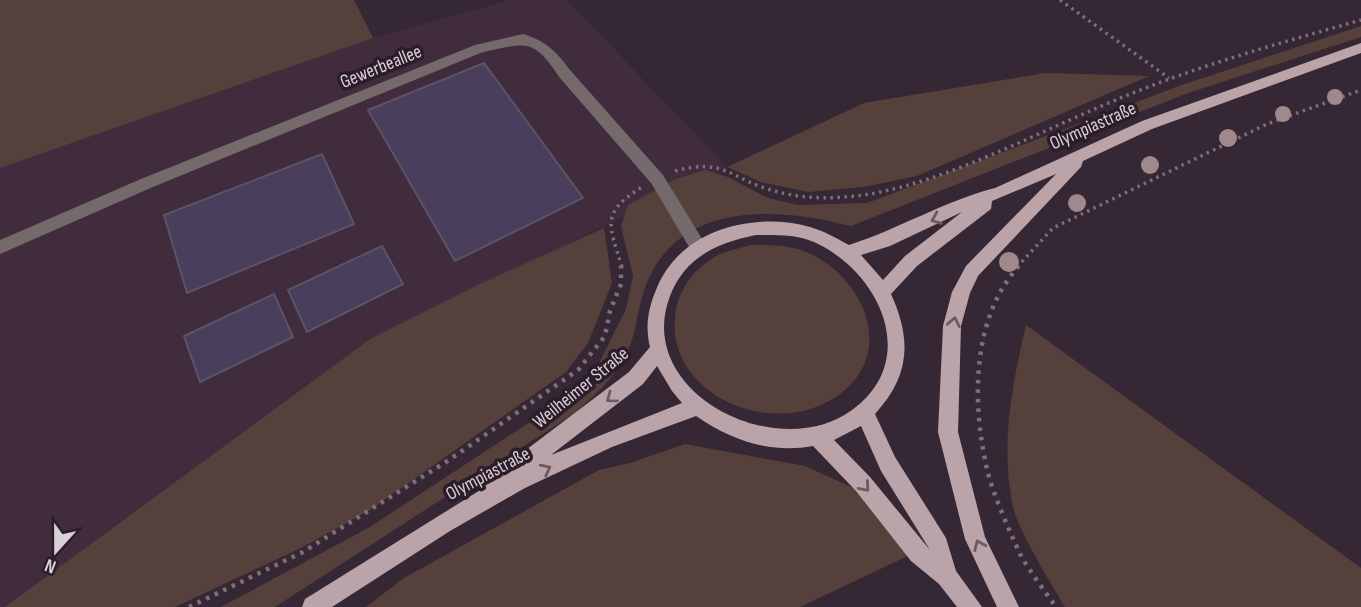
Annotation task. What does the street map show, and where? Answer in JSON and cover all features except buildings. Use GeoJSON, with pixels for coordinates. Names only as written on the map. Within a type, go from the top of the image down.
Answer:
{"type":"FeatureCollection","features":[{"type":"Feature","properties":{"kind":"main road","name":"Olympiastraße"},"geometry":{"type":"LineString","coordinates":[[847,253],[909,230],[976,199],[999,194],[1147,125],[1361,48]]}},
{"type":"Feature","properties":{"kind":"main road"},"geometry":{"type":"LineString","coordinates":[[1007,607],[975,539],[948,432],[953,326],[961,292],[972,271],[1083,155]]}},
{"type":"Feature","properties":{"kind":"main road"},"geometry":{"type":"LineString","coordinates":[[883,291],[911,261],[999,194]]}},
{"type":"Feature","properties":{"kind":"main road"},"geometry":{"type":"LineString","coordinates":[[756,228],[818,237],[847,253],[869,272],[883,291],[895,319],[898,350],[890,379],[879,397],[864,412],[848,424],[818,437],[796,440],[760,438],[726,426],[696,407],[681,391],[659,350],[655,320],[662,291],[676,267],[698,247],[726,234],[756,228]]}},
{"type":"Feature","properties":{"kind":"main road","name":"Weilheimer Straße"},"geometry":{"type":"LineString","coordinates":[[463,511],[636,378],[659,350]]}},
{"type":"Feature","properties":{"kind":"main road","name":"Olympiastraße"},"geometry":{"type":"LineString","coordinates":[[313,607],[463,511],[583,450],[640,425],[696,407]]}},
{"type":"Feature","properties":{"kind":"main road"},"geometry":{"type":"LineString","coordinates":[[864,412],[888,464],[939,545],[947,576]]}},
{"type":"Feature","properties":{"kind":"main road"},"geometry":{"type":"LineString","coordinates":[[818,437],[863,484],[918,554],[947,576],[971,607]]}},
{"type":"Feature","properties":{"kind":"lane","name":"Gewerbeallee"},"geometry":{"type":"LineString","coordinates":[[0,247],[160,177],[480,48],[523,39],[539,44],[552,55],[565,74],[657,179],[698,247]]}},
{"type":"Feature","properties":{"kind":"path"},"geometry":{"type":"LineString","coordinates":[[1059,0],[1169,79]]}},
{"type":"Feature","properties":{"kind":"path"},"geometry":{"type":"LineString","coordinates":[[189,607],[303,552],[449,460],[578,370],[605,336],[610,311],[621,284],[622,268],[611,231],[612,216],[619,201],[657,179],[705,163],[718,164],[750,183],[795,197],[815,198],[881,191],[1004,148],[1169,79],[1361,20]]}},
{"type":"Feature","properties":{"kind":"path"},"geometry":{"type":"LineString","coordinates":[[1056,607],[1021,555],[988,472],[980,427],[978,378],[982,348],[989,320],[1007,279],[1053,228],[1267,124],[1361,90]]}},
{"type":"Feature","properties":{"kind":"shaded area"},"geometry":{"type":"Polygon","coordinates":[[[0,0],[354,0],[373,38],[0,168],[0,0]]]}},
{"type":"Feature","properties":{"kind":"shaded area"},"geometry":{"type":"Polygon","coordinates":[[[510,0],[567,0],[727,167],[370,339],[5,607],[0,607],[0,168],[373,38],[510,0]]]}},
{"type":"Feature","properties":{"kind":"shaded area"},"geometry":{"type":"Polygon","coordinates":[[[1361,26],[1361,37],[1188,93],[851,226],[793,215],[763,214],[734,216],[706,224],[682,237],[661,257],[646,285],[630,345],[619,367],[575,413],[275,607],[221,607],[370,527],[565,399],[597,367],[626,309],[633,276],[621,226],[628,205],[676,179],[705,170],[728,177],[768,198],[798,205],[867,203],[1179,86],[1361,26]]]}},
{"type":"Feature","properties":{"kind":"shaded area"},"geometry":{"type":"Polygon","coordinates":[[[1045,73],[1149,76],[917,176],[863,187],[808,192],[761,182],[727,167],[864,103],[1045,73]]]}},
{"type":"Feature","properties":{"kind":"shaded area"},"geometry":{"type":"Polygon","coordinates":[[[604,228],[612,283],[588,343],[566,372],[370,510],[301,548],[175,607],[5,607],[370,339],[484,282],[604,228]]]}},
{"type":"Feature","properties":{"kind":"shaded area"},"geometry":{"type":"Polygon","coordinates":[[[751,245],[791,247],[813,255],[830,266],[858,297],[866,316],[868,354],[860,373],[845,390],[819,406],[789,413],[758,412],[729,403],[704,387],[685,365],[676,337],[677,305],[683,289],[699,268],[713,258],[751,245]]]}},
{"type":"Feature","properties":{"kind":"shaded area"},"geometry":{"type":"Polygon","coordinates":[[[1026,325],[1361,568],[1361,607],[1065,607],[1021,529],[1009,484],[1009,415],[1026,325]]]}},
{"type":"Feature","properties":{"kind":"shaded area"},"geometry":{"type":"Polygon","coordinates":[[[685,444],[805,466],[856,489],[912,554],[800,607],[366,607],[404,578],[599,470],[630,463],[685,444]]]}}]}
